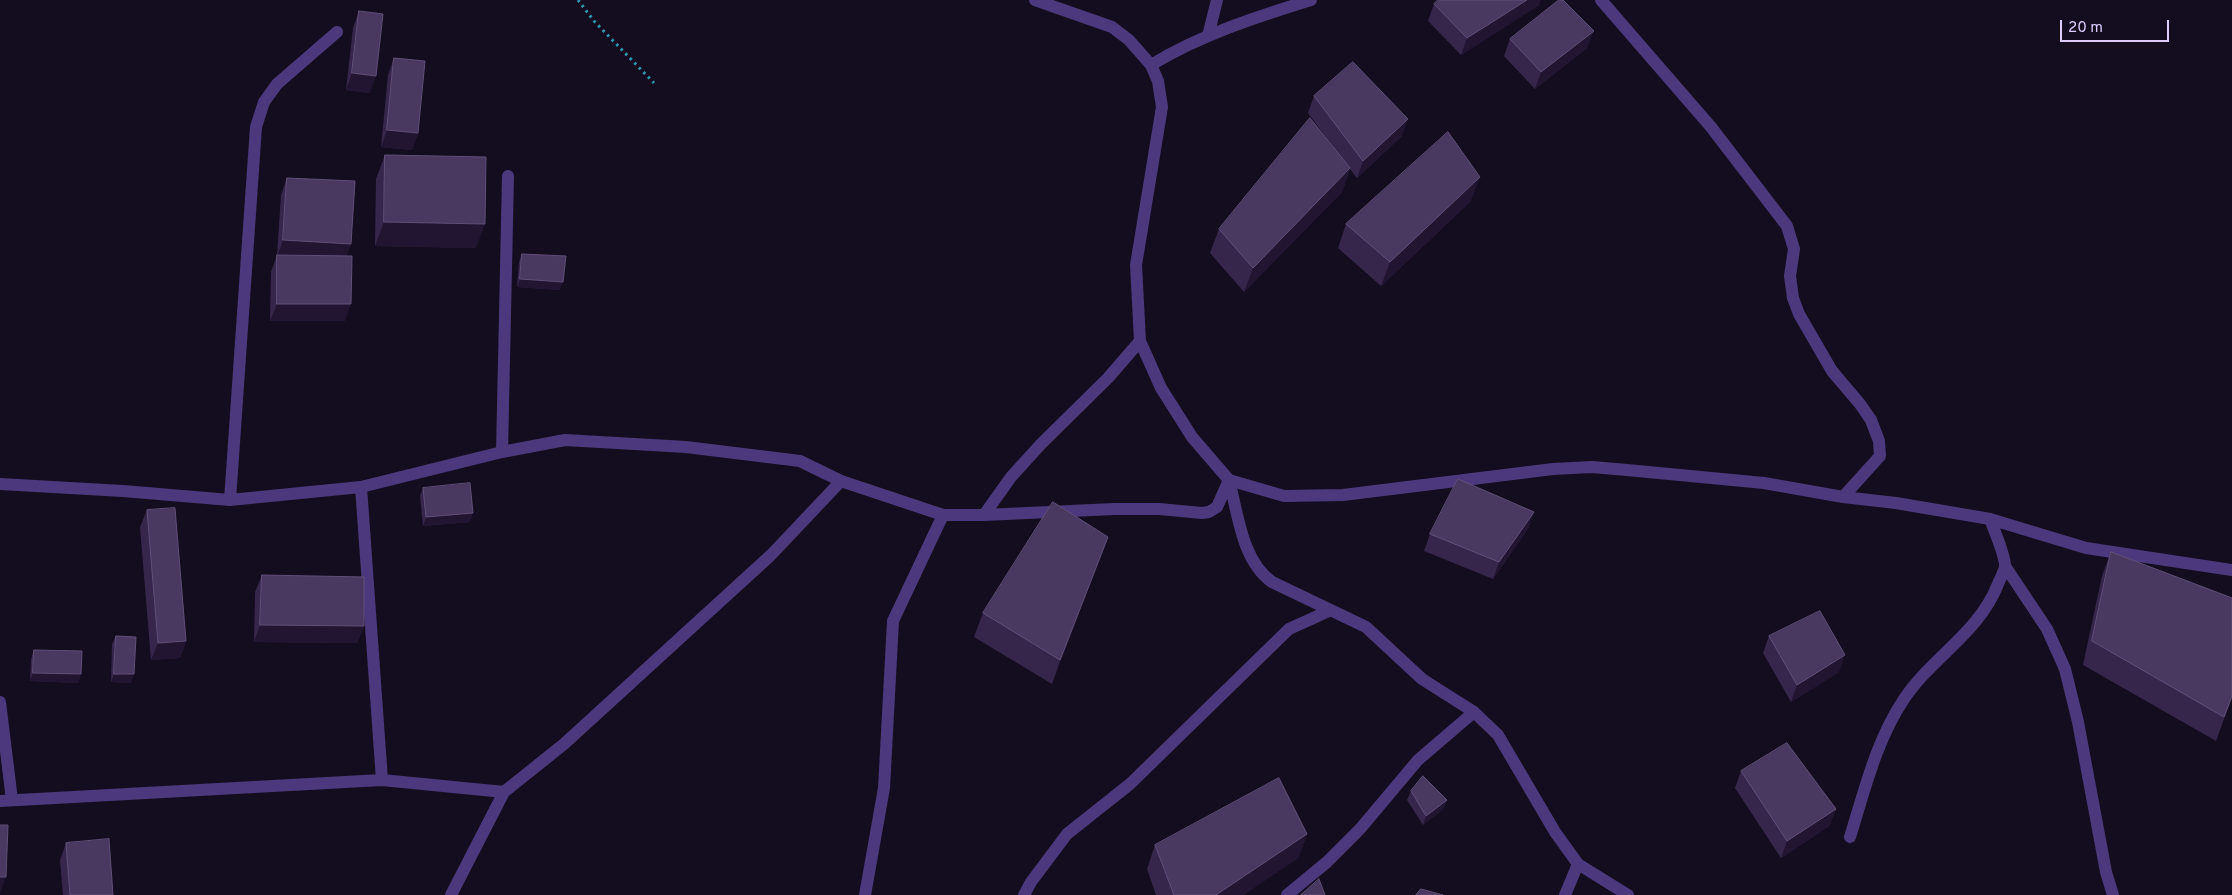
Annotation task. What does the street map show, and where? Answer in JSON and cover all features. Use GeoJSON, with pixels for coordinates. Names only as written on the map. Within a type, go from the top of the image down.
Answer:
{"type":"FeatureCollection","features":[{"type":"Feature","properties":{"kind":"street"},"geometry":{"type":"LineString","coordinates":[[1035,0],[1112,27],[1129,40],[1151,65],[1158,81],[1162,107],[1136,266],[1140,341],[1160,388],[1192,437],[1229,480],[1252,560],[1262,575],[1272,582],[1366,627],[1422,679],[1474,712],[1498,735],[1556,832],[1578,864],[1628,895]]}},
{"type":"Feature","properties":{"kind":"street"},"geometry":{"type":"LineString","coordinates":[[1208,36],[1217,0]]}},
{"type":"Feature","properties":{"kind":"street"},"geometry":{"type":"LineString","coordinates":[[1151,65],[1172,52],[1208,36],[1311,0]]}},
{"type":"Feature","properties":{"kind":"street"},"geometry":{"type":"LineString","coordinates":[[1601,0],[1711,127],[1787,226],[1794,249],[1790,276],[1793,298],[1799,314],[1832,371],[1871,420],[1879,441],[1880,456],[1843,497]]}},
{"type":"Feature","properties":{"kind":"street"},"geometry":{"type":"LineString","coordinates":[[230,500],[256,126],[264,102],[276,84],[305,56],[337,32]]}},
{"type":"Feature","properties":{"kind":"street"},"geometry":{"type":"LineString","coordinates":[[502,452],[508,176]]}},
{"type":"Feature","properties":{"kind":"street"},"geometry":{"type":"LineString","coordinates":[[984,515],[1011,477],[1040,444],[1108,378],[1140,341]]}},
{"type":"Feature","properties":{"kind":"street"},"geometry":{"type":"LineString","coordinates":[[0,484],[123,491],[230,500],[361,487],[502,452],[565,440],[686,447],[800,461],[841,481],[943,515],[1114,509],[1160,509],[1202,513],[1209,512],[1216,507],[1229,480]]}},
{"type":"Feature","properties":{"kind":"street"},"geometry":{"type":"LineString","coordinates":[[1229,480],[1284,496],[1344,495],[1553,469],[1592,467],[1764,483],[1843,497],[1896,503],[1990,519],[2086,548],[2232,570]]}},
{"type":"Feature","properties":{"kind":"street"},"geometry":{"type":"LineString","coordinates":[[451,895],[504,792],[577,732],[771,555],[841,481]]}},
{"type":"Feature","properties":{"kind":"street"},"geometry":{"type":"LineString","coordinates":[[361,487],[382,780]]}},
{"type":"Feature","properties":{"kind":"street"},"geometry":{"type":"LineString","coordinates":[[865,895],[884,788],[893,622],[943,515]]}},
{"type":"Feature","properties":{"kind":"street"},"geometry":{"type":"LineString","coordinates":[[1990,519],[2005,566],[2047,630],[2065,669],[2078,722],[2106,872],[2113,895]]}},
{"type":"Feature","properties":{"kind":"street"},"geometry":{"type":"LineString","coordinates":[[1850,837],[1880,740],[1891,720],[1904,698],[1924,673],[1983,614],[2005,566]]}},
{"type":"Feature","properties":{"kind":"street"},"geometry":{"type":"LineString","coordinates":[[1024,895],[1031,882],[1067,834],[1130,784],[1290,630],[1331,610]]}},
{"type":"Feature","properties":{"kind":"street"},"geometry":{"type":"LineString","coordinates":[[0,702],[6,801],[382,780],[504,792]]}},
{"type":"Feature","properties":{"kind":"street"},"geometry":{"type":"LineString","coordinates":[[1287,895],[1327,862],[1360,829],[1418,760],[1474,712]]}},
{"type":"Feature","properties":{"kind":"street"},"geometry":{"type":"LineString","coordinates":[[1565,895],[1578,864]]}},
{"type":"Feature","properties":{"kind":"path"},"geometry":{"type":"LineString","coordinates":[[578,0],[594,21],[654,83]]}},
{"type":"Feature","properties":{"kind":"building"},"geometry":{"type":"Polygon","coordinates":[[[1438,0],[1527,0],[1467,38],[1434,4],[1438,0]]]}},
{"type":"Feature","properties":{"kind":"building"},"geometry":{"type":"Polygon","coordinates":[[[1559,0],[1563,0],[1594,31],[1541,72],[1510,39],[1559,0]]]}},
{"type":"Feature","properties":{"kind":"building"},"geometry":{"type":"Polygon","coordinates":[[[359,11],[383,14],[376,76],[352,73],[359,11]]]}},
{"type":"Feature","properties":{"kind":"building"},"geometry":{"type":"Polygon","coordinates":[[[394,58],[425,61],[418,133],[387,130],[394,58]]]}},
{"type":"Feature","properties":{"kind":"building"},"geometry":{"type":"Polygon","coordinates":[[[1353,62],[1408,119],[1363,161],[1314,96],[1353,62]]]}},
{"type":"Feature","properties":{"kind":"building"},"geometry":{"type":"Polygon","coordinates":[[[1310,118],[1350,168],[1253,268],[1219,229],[1310,118]]]}},
{"type":"Feature","properties":{"kind":"building"},"geometry":{"type":"Polygon","coordinates":[[[1448,132],[1480,177],[1390,262],[1346,224],[1448,132]]]}},
{"type":"Feature","properties":{"kind":"building"},"geometry":{"type":"Polygon","coordinates":[[[385,155],[486,157],[485,224],[384,222],[385,155]]]}},
{"type":"Feature","properties":{"kind":"building"},"geometry":{"type":"Polygon","coordinates":[[[287,178],[355,181],[351,244],[283,240],[287,178]]]}},
{"type":"Feature","properties":{"kind":"building"},"geometry":{"type":"Polygon","coordinates":[[[522,254],[566,256],[563,282],[520,279],[522,254]]]}},
{"type":"Feature","properties":{"kind":"building"},"geometry":{"type":"Polygon","coordinates":[[[277,255],[352,256],[351,304],[277,304],[277,255]]]}},
{"type":"Feature","properties":{"kind":"building"},"geometry":{"type":"Polygon","coordinates":[[[1458,479],[1534,512],[1499,562],[1430,534],[1458,479]]]}},
{"type":"Feature","properties":{"kind":"building"},"geometry":{"type":"Polygon","coordinates":[[[470,483],[473,513],[426,517],[423,488],[470,483]]]}},
{"type":"Feature","properties":{"kind":"building"},"geometry":{"type":"Polygon","coordinates":[[[1053,502],[1108,537],[1060,660],[983,613],[1053,502]]]}},
{"type":"Feature","properties":{"kind":"building"},"geometry":{"type":"Polygon","coordinates":[[[175,508],[186,641],[158,643],[147,510],[175,508]]]}},
{"type":"Feature","properties":{"kind":"building"},"geometry":{"type":"Polygon","coordinates":[[[2111,552],[2232,598],[2232,696],[2224,717],[2092,641],[2111,552]]]}},
{"type":"Feature","properties":{"kind":"building"},"geometry":{"type":"Polygon","coordinates":[[[262,575],[364,577],[364,626],[260,625],[262,575]]]}},
{"type":"Feature","properties":{"kind":"building"},"geometry":{"type":"Polygon","coordinates":[[[1820,611],[1845,655],[1797,685],[1769,636],[1820,611]]]}},
{"type":"Feature","properties":{"kind":"building"},"geometry":{"type":"Polygon","coordinates":[[[116,636],[136,637],[134,674],[114,674],[116,636]]]}},
{"type":"Feature","properties":{"kind":"building"},"geometry":{"type":"Polygon","coordinates":[[[34,650],[82,651],[81,674],[33,673],[34,650]]]}},
{"type":"Feature","properties":{"kind":"building"},"geometry":{"type":"Polygon","coordinates":[[[1787,743],[1836,809],[1787,841],[1741,771],[1787,743]]]}},
{"type":"Feature","properties":{"kind":"building"},"geometry":{"type":"Polygon","coordinates":[[[1423,776],[1447,800],[1426,816],[1411,791],[1423,776]]]}},
{"type":"Feature","properties":{"kind":"building"},"geometry":{"type":"Polygon","coordinates":[[[1279,778],[1307,834],[1216,895],[1174,895],[1155,845],[1279,778]]]}},
{"type":"Feature","properties":{"kind":"building"},"geometry":{"type":"Polygon","coordinates":[[[0,825],[8,825],[6,877],[0,877],[0,825]]]}},
{"type":"Feature","properties":{"kind":"building"},"geometry":{"type":"Polygon","coordinates":[[[109,839],[113,895],[70,895],[66,843],[109,839]]]}},
{"type":"Feature","properties":{"kind":"building"},"geometry":{"type":"Polygon","coordinates":[[[1319,879],[1325,895],[1301,895],[1319,879]]]}},
{"type":"Feature","properties":{"kind":"building"},"geometry":{"type":"Polygon","coordinates":[[[1421,889],[1443,895],[1416,895],[1421,889]]]}}]}
